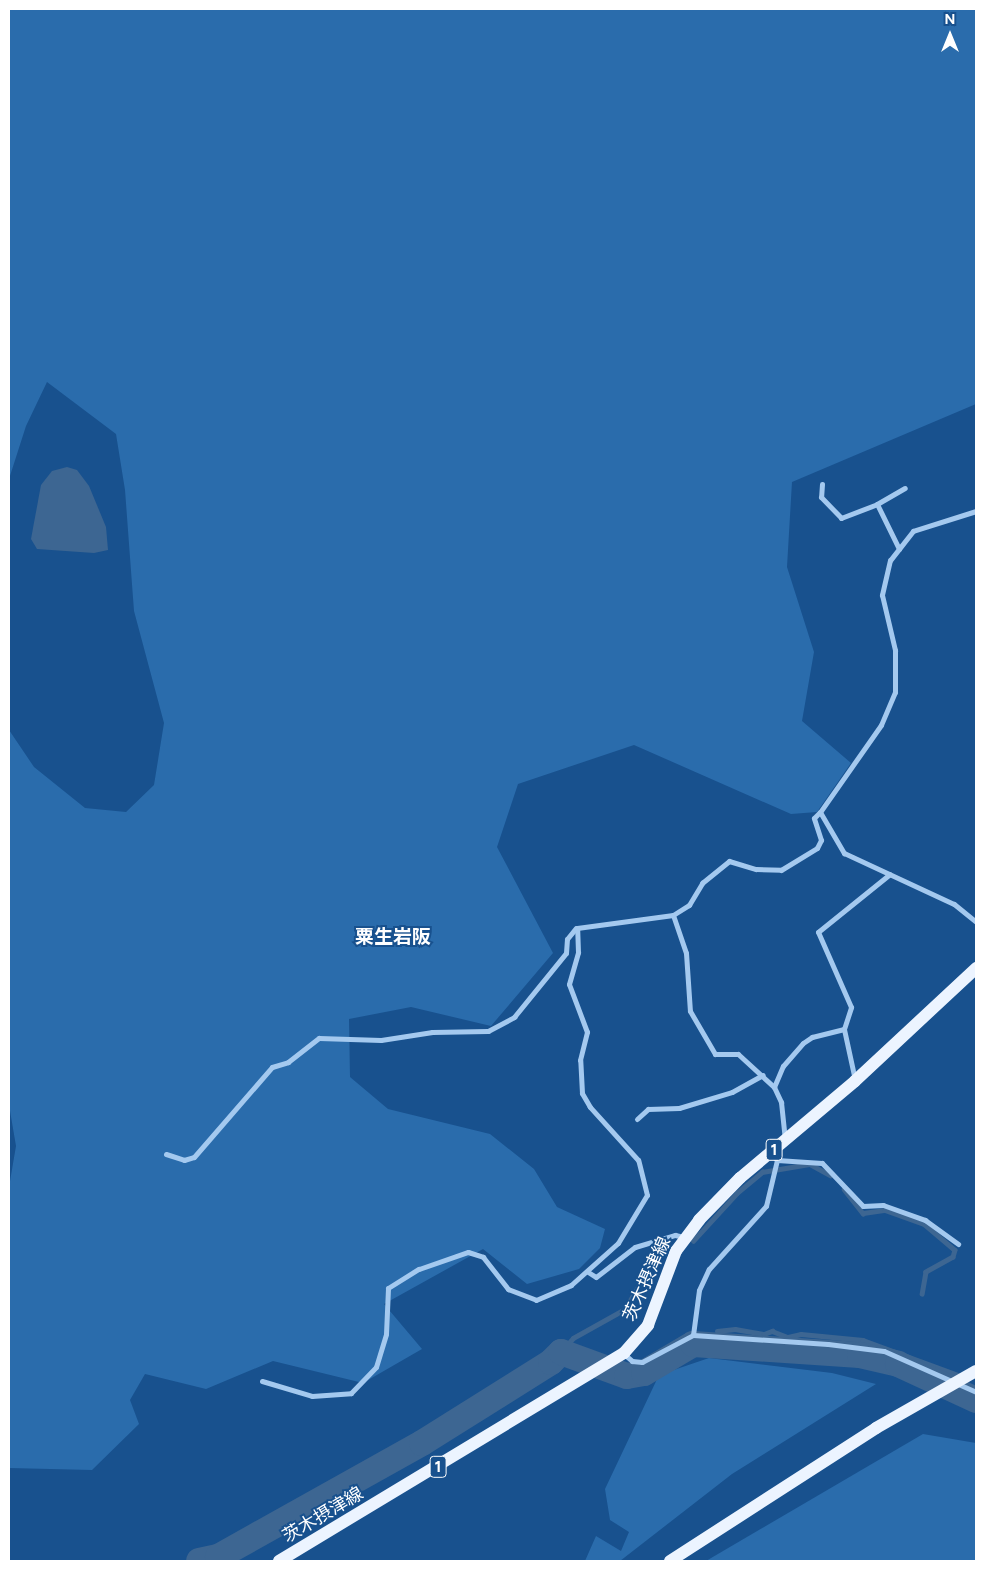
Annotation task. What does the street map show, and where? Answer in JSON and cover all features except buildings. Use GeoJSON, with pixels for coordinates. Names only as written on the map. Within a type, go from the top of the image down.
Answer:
{"type":"FeatureCollection","features":[{"type":"Feature","properties":{"kind":"main road","name":"茨木摂津線"},"geometry":{"type":"LineString","coordinates":[[279,1561],[612,1362],[624,1353],[650,1320],[685,1238],[740,1178],[774,1162],[785,1140],[855,1081],[976,968]]}},
{"type":"Feature","properties":{"kind":"main road"},"geometry":{"type":"LineString","coordinates":[[670,1561],[696,1542],[876,1428],[976,1371]]}},
{"type":"Feature","properties":{"kind":"street"},"geometry":{"type":"LineString","coordinates":[[822,484],[821,497],[841,518],[878,504],[905,488]]}},
{"type":"Feature","properties":{"kind":"street"},"geometry":{"type":"LineString","coordinates":[[878,504],[898,549]]}},
{"type":"Feature","properties":{"kind":"street"},"geometry":{"type":"LineString","coordinates":[[166,1154],[184,1160],[194,1157],[272,1067],[288,1062],[319,1038],[381,1040],[432,1032],[488,1032],[514,1017],[566,953],[568,939],[576,928],[673,915],[688,905],[702,884],[730,862],[756,869],[781,870],[817,848],[821,840],[814,818],[881,725],[895,692],[895,650],[882,596],[890,560],[913,531],[976,510]]}},
{"type":"Feature","properties":{"kind":"street"},"geometry":{"type":"LineString","coordinates":[[820,812],[844,853],[954,904],[976,922]]}},
{"type":"Feature","properties":{"kind":"street"},"geometry":{"type":"LineString","coordinates":[[855,1081],[844,1029],[851,1007],[818,932],[890,874]]}},
{"type":"Feature","properties":{"kind":"street"},"geometry":{"type":"LineString","coordinates":[[673,915],[686,953],[690,1011],[715,1054],[738,1054],[774,1087],[781,1102],[785,1140]]}},
{"type":"Feature","properties":{"kind":"street"},"geometry":{"type":"LineString","coordinates":[[262,1381],[312,1396],[351,1393],[376,1368],[386,1334],[388,1288],[420,1269],[468,1252],[483,1257],[508,1289],[536,1300],[548,1298],[588,1272],[618,1243],[647,1195],[638,1160],[582,1093],[580,1060],[587,1032],[569,984],[578,952],[576,928]]}},
{"type":"Feature","properties":{"kind":"street"},"geometry":{"type":"LineString","coordinates":[[774,1087],[783,1066],[812,1036],[844,1029]]}},
{"type":"Feature","properties":{"kind":"street"},"geometry":{"type":"LineString","coordinates":[[636,1119],[648,1109],[679,1108],[732,1092],[763,1075]]}},
{"type":"Feature","properties":{"kind":"street"},"geometry":{"type":"LineString","coordinates":[[694,1336],[701,1285],[709,1269],[766,1206],[774,1162],[819,1162],[843,1181],[864,1206],[886,1206],[924,1220],[958,1244]]}},
{"type":"Feature","properties":{"kind":"street"},"geometry":{"type":"LineString","coordinates":[[588,1272],[596,1278],[635,1247],[674,1235],[685,1238]]}},
{"type":"Feature","properties":{"kind":"street"},"geometry":{"type":"LineString","coordinates":[[624,1353],[635,1362],[642,1362],[694,1336],[877,1350],[976,1392]]}},
{"type":"Feature","properties":{"kind":"shaded area"},"geometry":{"type":"Polygon","coordinates":[[[9,9],[976,9],[976,404],[792,482],[787,567],[814,652],[802,721],[851,763],[817,812],[791,814],[634,745],[518,784],[497,847],[553,953],[491,1026],[411,1007],[349,1019],[350,1077],[388,1109],[490,1134],[534,1169],[557,1207],[605,1229],[600,1248],[579,1269],[527,1284],[483,1249],[384,1304],[422,1349],[363,1383],[273,1361],[206,1389],[145,1374],[130,1400],[139,1424],[92,1470],[9,1468],[9,1187],[16,1146],[9,1105],[9,730],[34,767],[85,808],[126,812],[154,785],[164,723],[134,611],[125,490],[116,434],[47,382],[26,426],[9,479],[9,9]]]}},
{"type":"Feature","properties":{"kind":"shaded area"},"geometry":{"type":"Polygon","coordinates":[[[67,467],[77,470],[89,486],[106,527],[108,550],[94,553],[37,549],[31,539],[41,485],[52,471],[67,467]]]}},
{"type":"Feature","properties":{"kind":"shaded area"},"geometry":{"type":"Polygon","coordinates":[[[709,1358],[832,1373],[876,1384],[732,1474],[620,1561],[585,1561],[596,1536],[621,1551],[629,1532],[610,1520],[605,1489],[659,1375],[709,1358]]]}},
{"type":"Feature","properties":{"kind":"shaded area"},"geometry":{"type":"Polygon","coordinates":[[[923,1434],[976,1443],[976,1561],[706,1561],[923,1434]]]}},
{"type":"Feature","properties":{"kind":"waterway"},"geometry":{"type":"LineString","coordinates":[[693,1241],[737,1193],[762,1172],[810,1164],[830,1175]]}},
{"type":"Feature","properties":{"kind":"waterway"},"geometry":{"type":"LineString","coordinates":[[844,1189],[863,1213],[885,1210],[924,1224],[955,1250],[953,1257],[926,1272],[922,1294]]}},
{"type":"Feature","properties":{"kind":"waterway"},"geometry":{"type":"LineString","coordinates":[[561,1352],[573,1338],[625,1309],[646,1273]]}},
{"type":"Feature","properties":{"kind":"waterway"},"geometry":{"type":"LineString","coordinates":[[717,1331],[735,1329],[764,1334],[772,1331],[788,1337],[801,1334],[863,1340],[961,1376]]}},
{"type":"Feature","properties":{"kind":"waterway"},"geometry":{"type":"LineString","coordinates":[[199,1561],[218,1557],[422,1443],[551,1362],[561,1352],[627,1376],[644,1373],[693,1344],[860,1355],[898,1364],[976,1400]]}},
{"type":"Feature","properties":{"kind":"district","name":"粟生岩阪"},"geometry":{"type":"Point","coordinates":[393,937]}}]}
